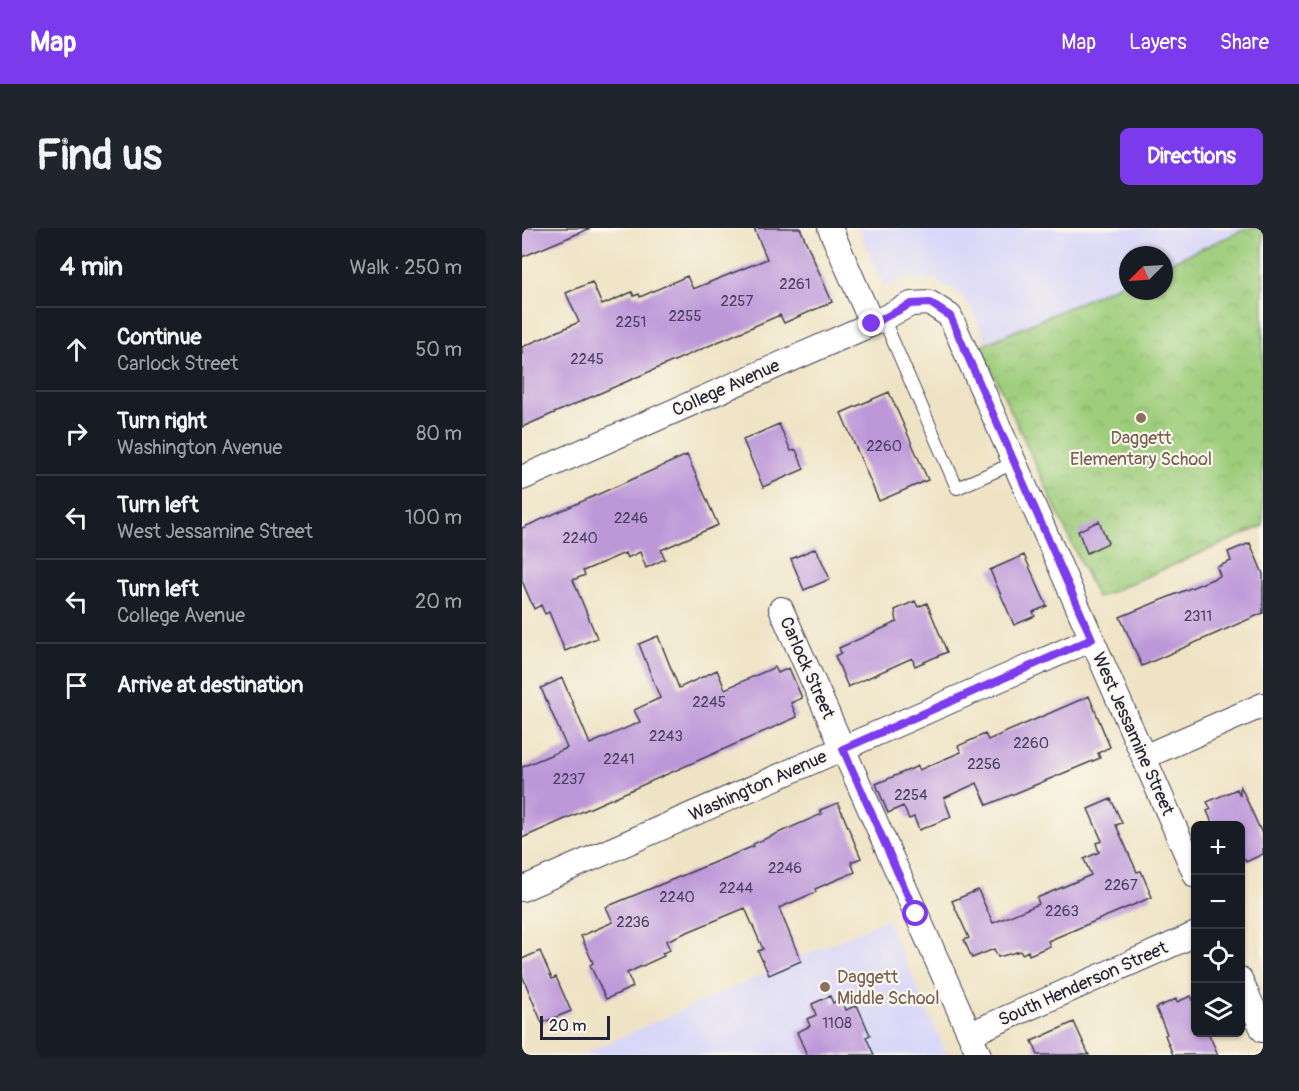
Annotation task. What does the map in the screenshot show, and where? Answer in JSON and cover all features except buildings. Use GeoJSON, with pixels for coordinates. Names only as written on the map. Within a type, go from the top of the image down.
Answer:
{"type":"FeatureCollection","features":[{"type":"Feature","properties":{"kind":"street"},"geometry":{"type":"LineString","coordinates":[[830,228],[877,321]]}},
{"type":"Feature","properties":{"kind":"street","name":"College Avenue"},"geometry":{"type":"LineString","coordinates":[[522,478],[911,304],[930,303]]}},
{"type":"Feature","properties":{"kind":"street","name":"West Jessamine Street"},"geometry":{"type":"LineString","coordinates":[[930,303],[950,316],[1196,875]]}},
{"type":"Feature","properties":{"kind":"street","name":"Carlock Street"},"geometry":{"type":"LineString","coordinates":[[781,609],[974,1045]]}},
{"type":"Feature","properties":{"kind":"street","name":"Washington Avenue"},"geometry":{"type":"LineString","coordinates":[[522,889],[1092,639]]}},
{"type":"Feature","properties":{"kind":"street"},"geometry":{"type":"LineString","coordinates":[[1144,758],[1263,705]]}},
{"type":"Feature","properties":{"kind":"street","name":"South Henderson Street"},"geometry":{"type":"LineString","coordinates":[[974,1045],[1191,936]]}},
{"type":"Feature","properties":{"kind":"street"},"geometry":{"type":"LineString","coordinates":[[1242,983],[1263,1030]]}},
{"type":"Feature","properties":{"kind":"lane"},"geometry":{"type":"LineString","coordinates":[[877,321],[957,488],[1014,463]]}},
{"type":"Feature","properties":{"kind":"shaded area","name":"Daggett Elementary School"},"geometry":{"type":"Polygon","coordinates":[[[858,228],[1263,228],[1263,526],[1097,598],[972,309],[955,290],[933,280],[909,277],[884,287],[858,228]]]}},
{"type":"Feature","properties":{"kind":"shaded area","name":"Daggett Middle School"},"geometry":{"type":"Polygon","coordinates":[[[887,919],[947,1055],[580,1055],[887,919]]]}},
{"type":"Feature","properties":{"kind":"green space","name":"Daggett Elementary School"},"geometry":{"type":"Polygon","coordinates":[[[1248,228],[1263,228],[1263,526],[1097,598],[981,346],[1119,285],[1119,300],[1173,300],[1173,261],[1248,228]]]}},
{"type":"Feature","properties":{"kind":"place","name":"Daggett Elementary School"},"geometry":{"type":"Point","coordinates":[1141,418]}},
{"type":"Feature","properties":{"kind":"place","name":"Daggett Middle School"},"geometry":{"type":"Point","coordinates":[825,987]}},
{"type":"Feature","properties":{"kind":"route"},"geometry":{"type":"LineString","coordinates":[[872,324],[911,304],[930,303],[950,316],[1092,639],[843,749],[916,914]]}}]}
